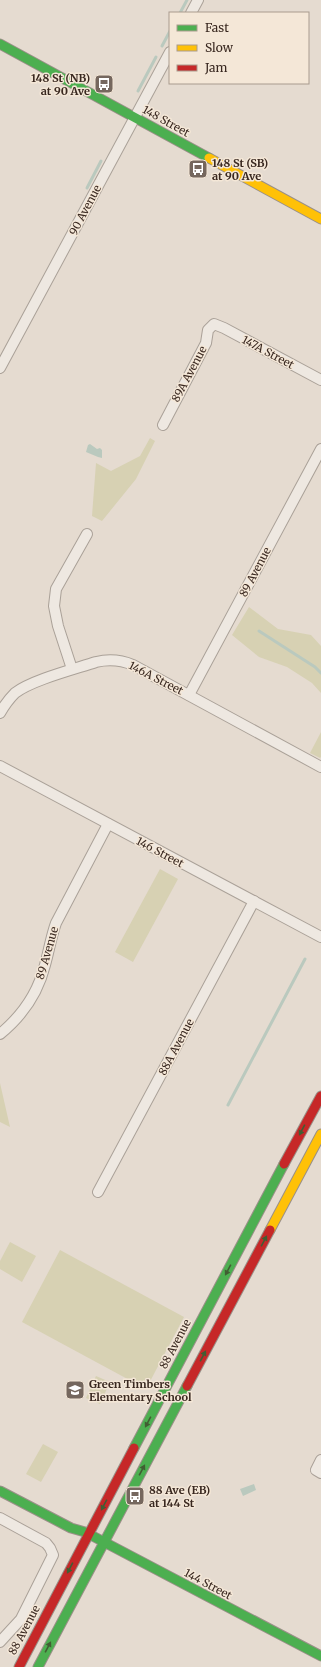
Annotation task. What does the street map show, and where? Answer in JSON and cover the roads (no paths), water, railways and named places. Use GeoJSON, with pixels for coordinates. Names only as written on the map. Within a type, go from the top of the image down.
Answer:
{"type":"FeatureCollection","features":[{"type":"Feature","properties":{"kind":"main road","name":"148 Street"},"geometry":{"type":"LineString","coordinates":[[0,44],[321,219]]}},
{"type":"Feature","properties":{"kind":"main road","name":"88 Avenue"},"geometry":{"type":"LineString","coordinates":[[19,1667],[87,1533],[321,1096]]}},
{"type":"Feature","properties":{"kind":"main road"},"geometry":{"type":"LineString","coordinates":[[38,1667],[321,1134]]}},
{"type":"Feature","properties":{"kind":"main road","name":"144 Street"},"geometry":{"type":"LineString","coordinates":[[0,1482],[75,1522],[87,1533]]}},
{"type":"Feature","properties":{"kind":"main road","name":"144 Street"},"geometry":{"type":"LineString","coordinates":[[0,1491],[71,1528],[87,1533],[321,1656]]}},
{"type":"Feature","properties":{"kind":"street"},"geometry":{"type":"LineString","coordinates":[[192,12],[198,0]]}},
{"type":"Feature","properties":{"kind":"street","name":"90 Avenue"},"geometry":{"type":"LineString","coordinates":[[0,368],[169,54]]}},
{"type":"Feature","properties":{"kind":"street","name":"147A Street"},"geometry":{"type":"LineString","coordinates":[[214,324],[321,380]]}},
{"type":"Feature","properties":{"kind":"street","name":"89A Avenue"},"geometry":{"type":"LineString","coordinates":[[163,424],[206,343],[208,330],[214,324]]}},
{"type":"Feature","properties":{"kind":"street","name":"89 Avenue"},"geometry":{"type":"LineString","coordinates":[[189,695],[321,449]]}},
{"type":"Feature","properties":{"kind":"street"},"geometry":{"type":"LineString","coordinates":[[0,713],[9,700],[25,687],[72,670],[58,626],[54,606],[56,589],[87,534]]}},
{"type":"Feature","properties":{"kind":"street","name":"146A Street"},"geometry":{"type":"LineString","coordinates":[[72,670],[105,660],[133,665],[321,767]]}},
{"type":"Feature","properties":{"kind":"street","name":"146 Street"},"geometry":{"type":"LineString","coordinates":[[0,766],[321,937]]}},
{"type":"Feature","properties":{"kind":"street","name":"89 Avenue"},"geometry":{"type":"LineString","coordinates":[[0,1034],[26,1008],[34,994],[41,979],[50,937],[56,923],[108,824]]}},
{"type":"Feature","properties":{"kind":"street","name":"88A Avenue"},"geometry":{"type":"LineString","coordinates":[[98,1192],[254,901]]}},
{"type":"Feature","properties":{"kind":"street"},"geometry":{"type":"LineString","coordinates":[[321,1460],[316,1470],[321,1473]]}},
{"type":"Feature","properties":{"kind":"street"},"geometry":{"type":"LineString","coordinates":[[0,1518],[46,1543],[53,1555],[21,1619],[0,1642]]}},
{"type":"Feature","properties":{"kind":"waterway"},"geometry":{"type":"LineString","coordinates":[[181,12],[187,0]]}},
{"type":"Feature","properties":{"kind":"waterway"},"geometry":{"type":"LineString","coordinates":[[162,46],[169,33]]}},
{"type":"Feature","properties":{"kind":"waterway"},"geometry":{"type":"LineString","coordinates":[[138,91],[156,57]]}},
{"type":"Feature","properties":{"kind":"waterway"},"geometry":{"type":"LineString","coordinates":[[87,188],[101,161]]}},
{"type":"Feature","properties":{"kind":"waterway"},"geometry":{"type":"LineString","coordinates":[[259,631],[315,667],[321,673]]}},
{"type":"Feature","properties":{"kind":"waterway"},"geometry":{"type":"LineString","coordinates":[[228,1105],[305,959]]}},
{"type":"Feature","properties":{"kind":"place","name":"148 St (NB) at 90 Ave"},"geometry":{"type":"Point","coordinates":[104,84]}},
{"type":"Feature","properties":{"kind":"place","name":"148 St (SB) at 90 Ave"},"geometry":{"type":"Point","coordinates":[198,169]}},
{"type":"Feature","properties":{"kind":"place","name":"Green Timbers Elementary School"},"geometry":{"type":"Point","coordinates":[75,1390]}},
{"type":"Feature","properties":{"kind":"place","name":"88 Ave (EB) at 144 St"},"geometry":{"type":"Point","coordinates":[135,1496]}}]}
